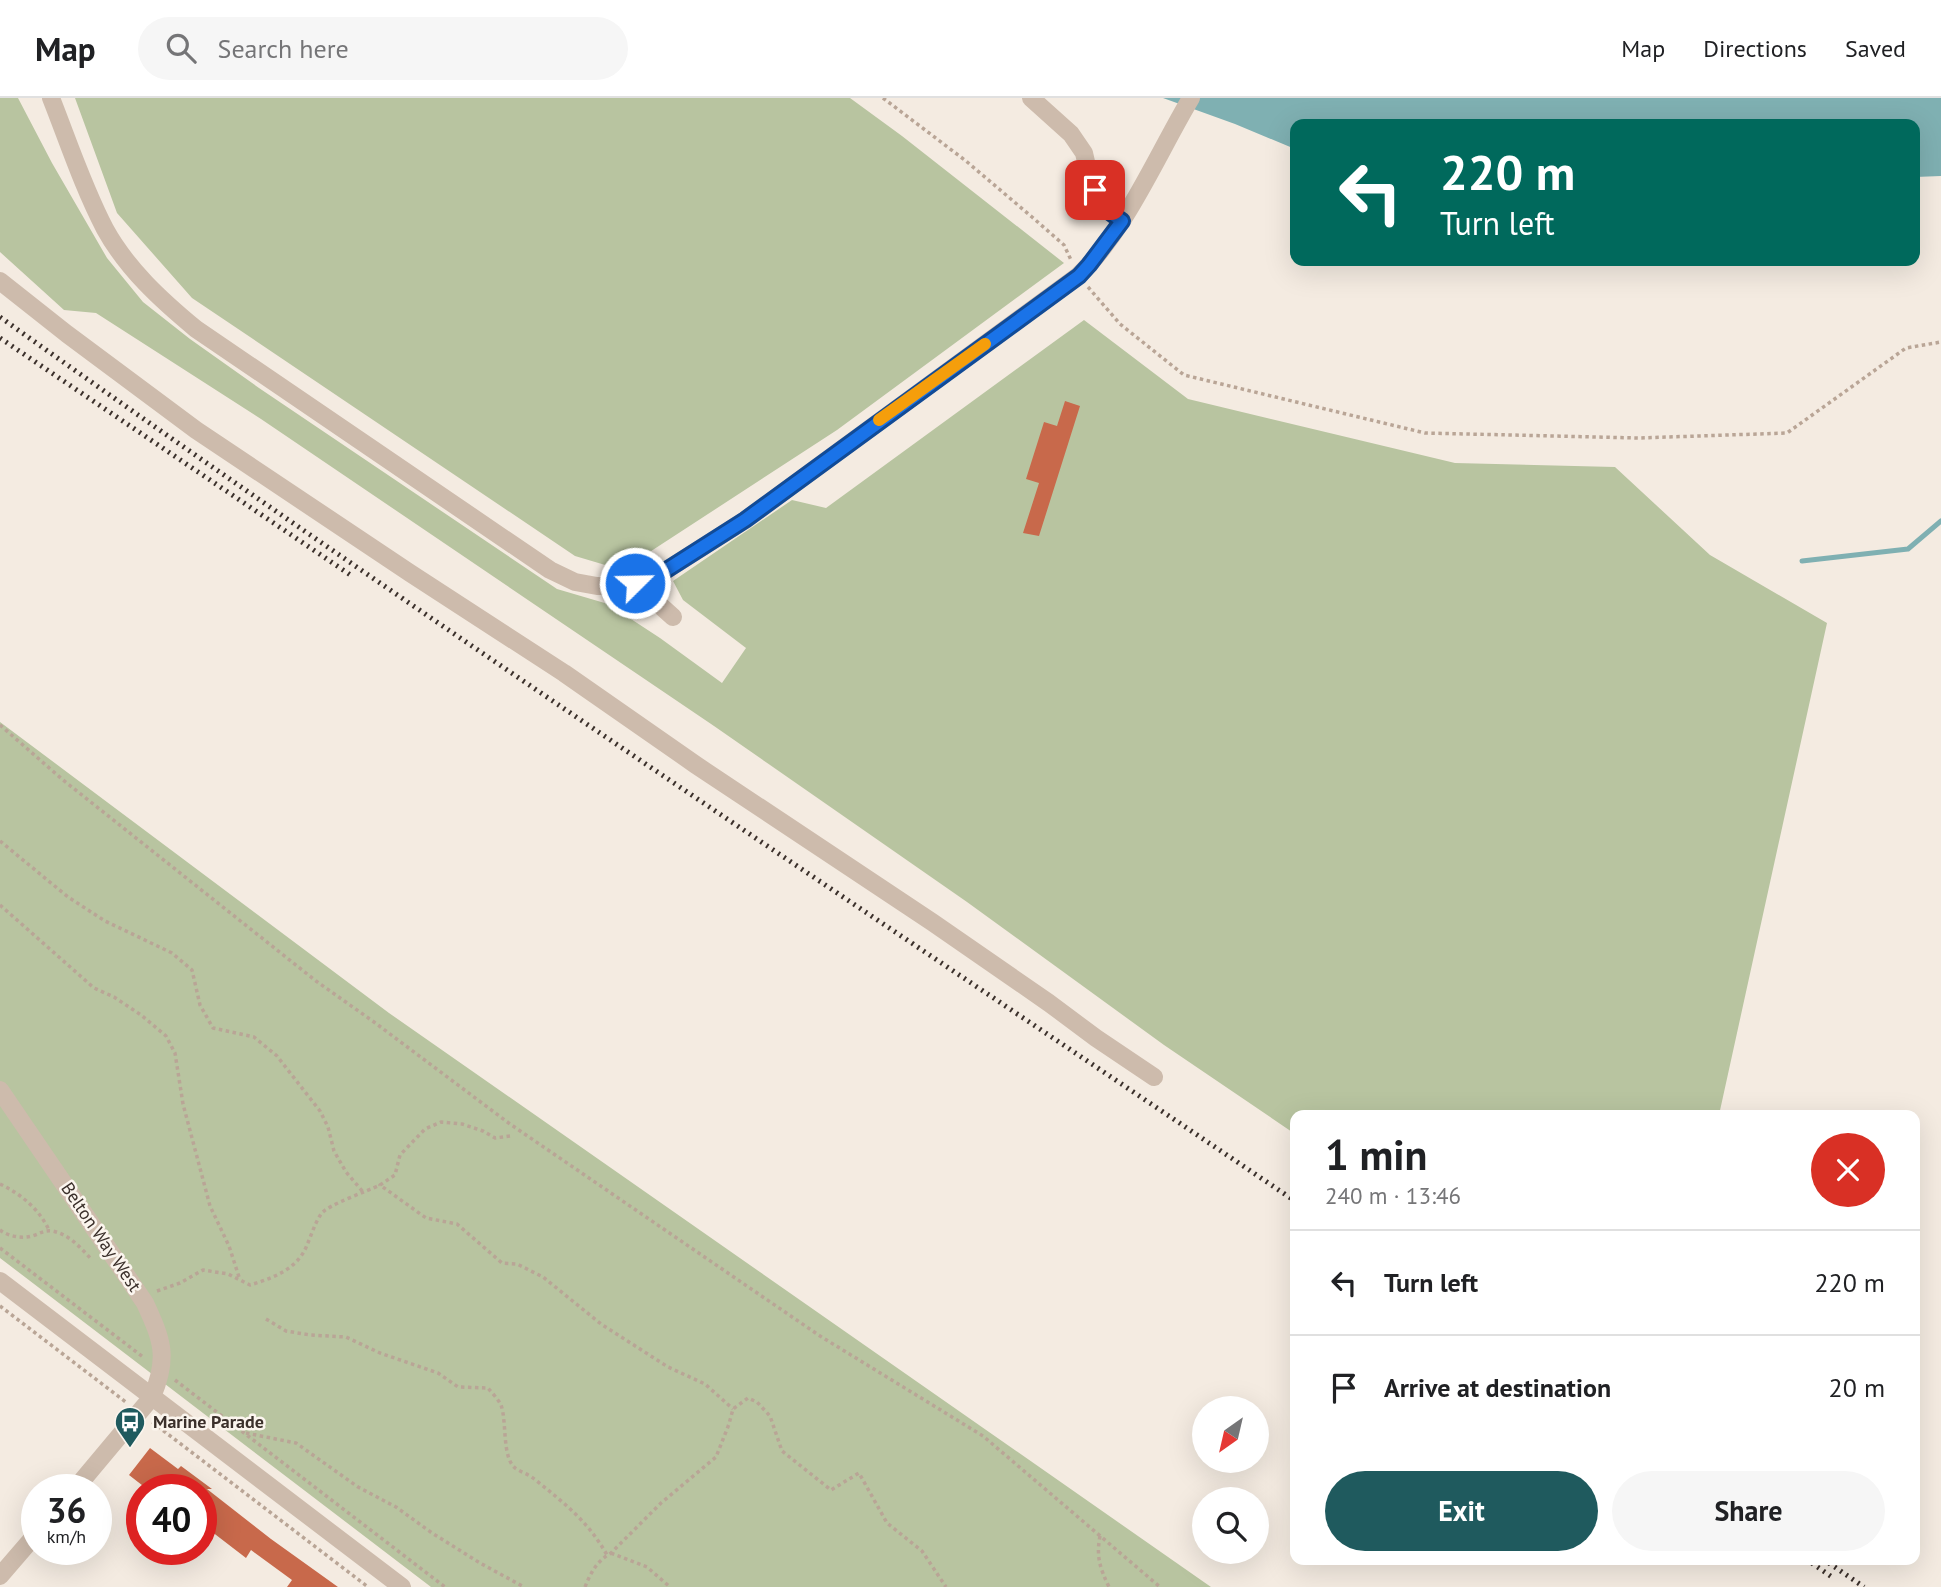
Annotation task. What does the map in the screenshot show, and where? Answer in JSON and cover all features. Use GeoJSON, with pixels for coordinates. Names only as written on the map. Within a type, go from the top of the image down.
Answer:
{"type":"FeatureCollection","features":[{"type":"Feature","properties":{"kind":"street"},"geometry":{"type":"LineString","coordinates":[[51,98],[92,202],[106,230],[124,258],[167,304],[196,328],[550,570],[575,582],[597,586],[617,586],[657,576],[745,520],[1079,276],[1122,221],[1191,98]]}},
{"type":"Feature","properties":{"kind":"street"},"geometry":{"type":"LineString","coordinates":[[1031,98],[1071,134],[1084,153],[1100,205],[1122,221]]}},
{"type":"Feature","properties":{"kind":"street"},"geometry":{"type":"LineString","coordinates":[[0,281],[66,334],[196,430],[564,673],[1154,1077]]}},
{"type":"Feature","properties":{"kind":"street"},"geometry":{"type":"LineString","coordinates":[[642,581],[653,599],[673,617]]}},
{"type":"Feature","properties":{"kind":"street","name":"Belton Way West"},"geometry":{"type":"LineString","coordinates":[[0,1090],[141,1296],[159,1334],[162,1350],[159,1381],[152,1397]]}},
{"type":"Feature","properties":{"kind":"street"},"geometry":{"type":"LineString","coordinates":[[0,1281],[402,1587]]}},
{"type":"Feature","properties":{"kind":"street"},"geometry":{"type":"LineString","coordinates":[[88,1474],[152,1397]]}},
{"type":"Feature","properties":{"kind":"street"},"geometry":{"type":"LineString","coordinates":[[0,1576],[21,1552]]}},
{"type":"Feature","properties":{"kind":"path"},"geometry":{"type":"LineString","coordinates":[[883,98],[967,161],[1064,245],[1079,276],[1119,324],[1184,375],[1425,433],[1639,438],[1787,433],[1906,348],[1941,342]]}},
{"type":"Feature","properties":{"kind":"path"},"geometry":{"type":"LineString","coordinates":[[0,725],[74,789],[316,981],[510,1125],[820,1336],[983,1436],[1160,1587]]}},
{"type":"Feature","properties":{"kind":"path"},"geometry":{"type":"LineString","coordinates":[[0,841],[68,897],[105,921],[172,953],[192,970],[200,1005],[213,1028],[254,1037],[277,1056],[320,1111],[328,1127],[334,1151],[346,1172],[364,1193]]}},
{"type":"Feature","properties":{"kind":"path"},"geometry":{"type":"LineString","coordinates":[[0,905],[94,988],[114,997],[141,1015],[166,1036],[175,1053],[186,1116],[210,1206],[229,1246],[240,1280]]}},
{"type":"Feature","properties":{"kind":"path"},"geometry":{"type":"LineString","coordinates":[[141,1296],[180,1283],[202,1270],[228,1274],[250,1285],[269,1280],[290,1268],[304,1254],[321,1214],[395,1175],[400,1155],[425,1129],[441,1122],[462,1124],[495,1138],[510,1136]]}},
{"type":"Feature","properties":{"kind":"path"},"geometry":{"type":"LineString","coordinates":[[0,1184],[36,1209],[49,1230]]}},
{"type":"Feature","properties":{"kind":"path"},"geometry":{"type":"LineString","coordinates":[[380,1185],[426,1218],[457,1224],[502,1263],[517,1264],[543,1277],[601,1324],[668,1367],[705,1384],[733,1409]]}},
{"type":"Feature","properties":{"kind":"path"},"geometry":{"type":"LineString","coordinates":[[0,1231],[24,1237],[49,1230],[68,1237],[99,1266]]}},
{"type":"Feature","properties":{"kind":"path"},"geometry":{"type":"LineString","coordinates":[[0,1248],[445,1587]]}},
{"type":"Feature","properties":{"kind":"path"},"geometry":{"type":"LineString","coordinates":[[0,1306],[368,1587]]}},
{"type":"Feature","properties":{"kind":"path"},"geometry":{"type":"LineString","coordinates":[[266,1319],[286,1331],[346,1337],[380,1353],[438,1373],[458,1387],[488,1388],[500,1403],[507,1454],[515,1468],[525,1472],[568,1506],[596,1534],[609,1554],[647,1567],[670,1587]]}},
{"type":"Feature","properties":{"kind":"path"},"geometry":{"type":"LineString","coordinates":[[585,1587],[601,1558],[609,1554],[661,1503],[716,1457],[733,1409],[748,1398],[757,1402],[770,1416],[782,1451],[831,1490],[859,1473],[887,1523],[922,1551],[946,1587]]}},
{"type":"Feature","properties":{"kind":"path"},"geometry":{"type":"LineString","coordinates":[[244,1433],[296,1443],[358,1487],[396,1507],[432,1533],[524,1587]]}},
{"type":"Feature","properties":{"kind":"path"},"geometry":{"type":"LineString","coordinates":[[1100,1536],[1097,1553],[1109,1587]]}},
{"type":"Feature","properties":{"kind":"green space"},"geometry":{"type":"Polygon","coordinates":[[[0,98],[18,98],[107,258],[143,302],[259,388],[557,589],[608,604],[722,683],[746,648],[683,600],[673,581],[792,500],[826,508],[1084,320],[1188,399],[1455,463],[1615,467],[1710,555],[1827,623],[1720,1110],[1290,1110],[1290,1131],[1164,1045],[967,902],[714,726],[261,419],[96,313],[64,310],[0,252],[0,98]]]}},
{"type":"Feature","properties":{"kind":"green space"},"geometry":{"type":"Polygon","coordinates":[[[75,98],[850,98],[1064,263],[837,430],[622,570],[575,556],[192,298],[117,213],[75,98]]]}},
{"type":"Feature","properties":{"kind":"green space"},"geometry":{"type":"Polygon","coordinates":[[[0,722],[389,1013],[1211,1587],[431,1587],[0,1258],[0,722]]]}},
{"type":"Feature","properties":{"kind":"water"},"geometry":{"type":"Polygon","coordinates":[[[1163,98],[1941,98],[1941,176],[1920,177],[1920,119],[1290,119],[1290,147],[1163,98]]]}},
{"type":"Feature","properties":{"kind":"building"},"geometry":{"type":"Polygon","coordinates":[[[1065,401],[1080,406],[1039,536],[1023,533],[1039,483],[1026,479],[1044,422],[1057,426],[1065,401]]]}},
{"type":"Feature","properties":{"kind":"building"},"geometry":{"type":"Polygon","coordinates":[[[150,1448],[178,1469],[181,1466],[192,1474],[130,1474],[150,1448]]]}},
{"type":"Feature","properties":{"kind":"building"},"geometry":{"type":"Polygon","coordinates":[[[217,1497],[338,1587],[287,1587],[292,1580],[251,1550],[246,1558],[217,1536],[217,1497]]]}},
{"type":"Feature","properties":{"kind":"waterway"},"geometry":{"type":"LineString","coordinates":[[1802,561],[1908,549],[1941,521]]}},
{"type":"Feature","properties":{"kind":"railway"},"geometry":{"type":"LineString","coordinates":[[0,317],[482,653],[1290,1198]]}},
{"type":"Feature","properties":{"kind":"railway"},"geometry":{"type":"LineString","coordinates":[[0,338],[352,576]]}},
{"type":"Feature","properties":{"kind":"railway"},"geometry":{"type":"LineString","coordinates":[[1815,1565],[1832,1577]]}},
{"type":"Feature","properties":{"kind":"railway"},"geometry":{"type":"LineString","coordinates":[[1832,1565],[1864,1587]]}},
{"type":"Feature","properties":{"kind":"slow traffic"},"geometry":{"type":"LineString","coordinates":[[879,420],[985,344]]}},
{"type":"Feature","properties":{"kind":"place","name":"Marine Parade"},"geometry":{"type":"Point","coordinates":[130,1449]}},
{"type":"Feature","properties":{"kind":"route"},"geometry":{"type":"LineString","coordinates":[[635,583],[657,576],[745,520],[1079,276],[1122,221],[1100,205],[1095,190]]}}]}
